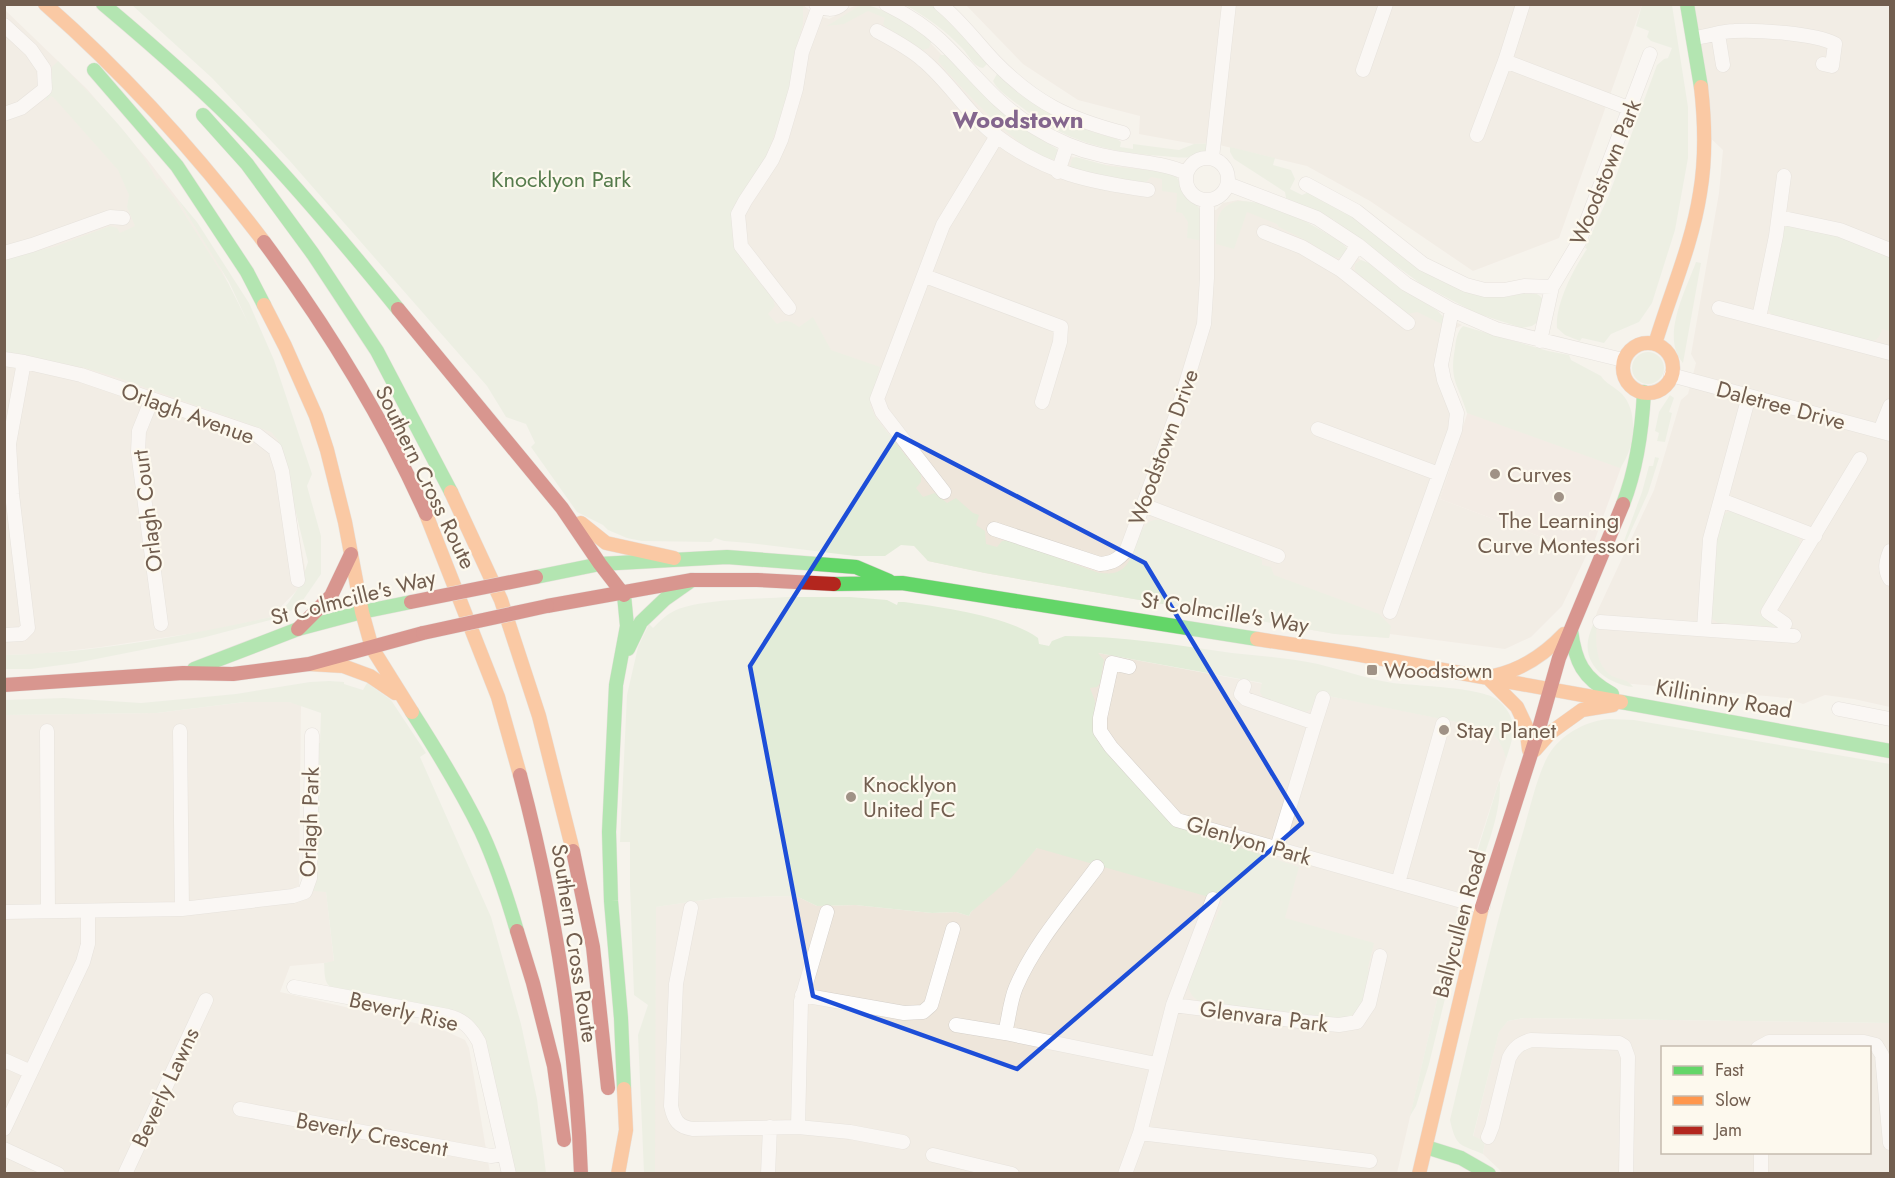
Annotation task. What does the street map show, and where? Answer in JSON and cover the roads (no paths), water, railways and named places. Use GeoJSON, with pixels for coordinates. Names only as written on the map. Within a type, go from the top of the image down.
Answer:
{"type":"FeatureCollection","features":[{"type":"Feature","properties":{"kind":"main road"},"geometry":{"type":"LineString","coordinates":[[34,4],[177,166],[260,293],[285,346],[322,433],[345,522],[362,612],[372,648],[447,767],[481,832],[507,897],[533,983],[554,1066],[566,1163]]}},
{"type":"Feature","properties":{"kind":"main road","name":"Southern Cross Route"},"geometry":{"type":"LineString","coordinates":[[45,4],[144,98],[201,162],[270,249],[378,416],[439,540],[498,698],[536,834],[558,945],[570,1032],[581,1173]]}},
{"type":"Feature","properties":{"kind":"main road"},"geometry":{"type":"LineString","coordinates":[[97,4],[182,91]]}},
{"type":"Feature","properties":{"kind":"main road"},"geometry":{"type":"LineString","coordinates":[[103,4],[195,83],[290,181],[562,508],[600,564],[624,594],[627,626],[616,685],[609,832],[611,901],[621,1018],[626,1130],[618,1173]]}},
{"type":"Feature","properties":{"kind":"main road"},"geometry":{"type":"LineString","coordinates":[[1655,344],[1693,225],[1700,192],[1705,133],[1687,4]]}},
{"type":"Feature","properties":{"kind":"main road","name":"Southern Cross Route"},"geometry":{"type":"LineString","coordinates":[[197,107],[247,164],[307,245],[377,351],[446,480],[501,600],[539,716],[568,828],[592,947],[618,1173]]}},
{"type":"Feature","properties":{"kind":"main road"},"geometry":{"type":"LineString","coordinates":[[1639,344],[1655,344],[1667,351],[1671,358],[1671,375],[1659,390],[1644,393],[1629,385],[1622,369],[1623,360],[1627,353],[1639,344]]}},
{"type":"Feature","properties":{"kind":"main road","name":"Ballycullen Road"},"geometry":{"type":"LineString","coordinates":[[1419,1173],[1483,907],[1558,660],[1581,602],[1618,523],[1629,490],[1639,454],[1644,393]]}},
{"type":"Feature","properties":{"kind":"main road"},"geometry":{"type":"LineString","coordinates":[[562,508],[606,543],[674,558]]}},
{"type":"Feature","properties":{"kind":"main road"},"geometry":{"type":"LineString","coordinates":[[298,628],[331,596],[351,554]]}},
{"type":"Feature","properties":{"kind":"main road","name":"St Colmcille's Way"},"geometry":{"type":"LineString","coordinates":[[183,673],[298,628],[362,612],[600,564],[674,558],[727,557],[856,567],[892,582]]}},
{"type":"Feature","properties":{"kind":"main road"},"geometry":{"type":"LineString","coordinates":[[622,661],[641,622],[665,599],[692,580]]}},
{"type":"Feature","properties":{"kind":"main road","name":"St Colmcille's Way"},"geometry":{"type":"LineString","coordinates":[[4,685],[183,673],[233,674],[309,664],[423,633],[547,606],[692,580],[757,580],[857,585],[892,582],[1355,654],[1551,688]]}},
{"type":"Feature","properties":{"kind":"main road"},"geometry":{"type":"LineString","coordinates":[[1487,677],[1503,675],[1531,663],[1551,649],[1571,627]]}},
{"type":"Feature","properties":{"kind":"main road"},"geometry":{"type":"LineString","coordinates":[[1571,627],[1573,650],[1582,672],[1595,686],[1629,702]]}},
{"type":"Feature","properties":{"kind":"main road"},"geometry":{"type":"LineString","coordinates":[[309,664],[343,666],[370,676],[405,700]]}},
{"type":"Feature","properties":{"kind":"main road"},"geometry":{"type":"LineString","coordinates":[[1487,677],[1517,707],[1526,726],[1530,756]]}},
{"type":"Feature","properties":{"kind":"main road","name":"Killininny Road"},"geometry":{"type":"LineString","coordinates":[[1551,688],[1890,751]]}},
{"type":"Feature","properties":{"kind":"main road"},"geometry":{"type":"LineString","coordinates":[[1530,756],[1550,733],[1582,710],[1629,702]]}},
{"type":"Feature","properties":{"kind":"main road"},"geometry":{"type":"LineString","coordinates":[[1426,1147],[1461,1158],[1489,1173]]}},
{"type":"Feature","properties":{"kind":"street"},"geometry":{"type":"LineString","coordinates":[[789,308],[741,246],[738,214],[772,160],[780,140],[796,89],[802,52],[818,5],[832,9],[842,4]]}},
{"type":"Feature","properties":{"kind":"street"},"geometry":{"type":"LineString","coordinates":[[886,4],[912,18],[940,40],[1002,103],[1032,126],[1067,146],[1102,155],[1170,166],[1186,173]]}},
{"type":"Feature","properties":{"kind":"street"},"geometry":{"type":"LineString","coordinates":[[940,4],[954,15],[1020,85],[1047,105],[1067,116],[1123,133]]}},
{"type":"Feature","properties":{"kind":"street"},"geometry":{"type":"LineString","coordinates":[[1363,70],[1386,4]]}},
{"type":"Feature","properties":{"kind":"street"},"geometry":{"type":"LineString","coordinates":[[1477,135],[1505,61],[1523,4]]}},
{"type":"Feature","properties":{"kind":"street"},"geometry":{"type":"LineString","coordinates":[[1212,158],[1228,28],[1224,6]]}},
{"type":"Feature","properties":{"kind":"street"},"geometry":{"type":"LineString","coordinates":[[4,25],[31,50],[44,69],[45,89],[21,108],[4,114]]}},
{"type":"Feature","properties":{"kind":"street"},"geometry":{"type":"LineString","coordinates":[[1693,38],[1732,30],[1792,34],[1827,40],[1835,44],[1833,66],[1823,64]]}},
{"type":"Feature","properties":{"kind":"street"},"geometry":{"type":"LineString","coordinates":[[877,31],[924,60],[997,136],[1058,172],[1148,190]]}},
{"type":"Feature","properties":{"kind":"street"},"geometry":{"type":"LineString","coordinates":[[1718,34],[1723,65]]}},
{"type":"Feature","properties":{"kind":"street"},"geometry":{"type":"LineString","coordinates":[[924,60],[940,40]]}},
{"type":"Feature","properties":{"kind":"street","name":"Woodstown Park"},"geometry":{"type":"LineString","coordinates":[[1540,341],[1552,287],[1580,242],[1650,54]]}},
{"type":"Feature","properties":{"kind":"street"},"geometry":{"type":"LineString","coordinates":[[1505,61],[1631,109]]}},
{"type":"Feature","properties":{"kind":"street"},"geometry":{"type":"LineString","coordinates":[[978,81],[996,62]]}},
{"type":"Feature","properties":{"kind":"street"},"geometry":{"type":"LineString","coordinates":[[944,492],[882,412],[877,399],[944,225],[997,136]]}},
{"type":"Feature","properties":{"kind":"street"},"geometry":{"type":"LineString","coordinates":[[1058,172],[1067,146]]}},
{"type":"Feature","properties":{"kind":"street"},"geometry":{"type":"LineString","coordinates":[[1212,158],[1223,165],[1229,177],[1228,184],[1221,196],[1207,201],[1194,197],[1190,192],[1186,173],[1199,159],[1212,158]]}},
{"type":"Feature","properties":{"kind":"street"},"geometry":{"type":"LineString","coordinates":[[1759,318],[1779,217],[1784,176]]}},
{"type":"Feature","properties":{"kind":"street"},"geometry":{"type":"LineString","coordinates":[[1228,184],[1317,218],[1358,245],[1406,284],[1452,310],[1497,328],[1540,341],[1623,360]]}},
{"type":"Feature","properties":{"kind":"street"},"geometry":{"type":"LineString","coordinates":[[1306,184],[1356,211],[1423,264],[1466,285],[1485,290],[1504,290],[1524,286],[1552,287]]}},
{"type":"Feature","properties":{"kind":"street","name":"Woodstown Drive"},"geometry":{"type":"LineString","coordinates":[[994,530],[1090,562],[1111,563],[1120,558],[1127,549],[1190,376],[1204,324],[1207,278],[1207,201]]}},
{"type":"Feature","properties":{"kind":"street"},"geometry":{"type":"LineString","coordinates":[[4,253],[110,217],[123,218]]}},
{"type":"Feature","properties":{"kind":"street"},"geometry":{"type":"LineString","coordinates":[[1779,217],[1840,230],[1890,250]]}},
{"type":"Feature","properties":{"kind":"street"},"geometry":{"type":"LineString","coordinates":[[1264,232],[1302,247],[1341,270],[1408,323]]}},
{"type":"Feature","properties":{"kind":"street"},"geometry":{"type":"LineString","coordinates":[[1341,270],[1358,245]]}},
{"type":"Feature","properties":{"kind":"street"},"geometry":{"type":"LineString","coordinates":[[925,276],[1060,327],[1060,342],[1042,402]]}},
{"type":"Feature","properties":{"kind":"street"},"geometry":{"type":"LineString","coordinates":[[1719,308],[1890,353]]}},
{"type":"Feature","properties":{"kind":"street"},"geometry":{"type":"LineString","coordinates":[[1390,612],[1455,429],[1457,413],[1444,380],[1441,365],[1452,310]]}},
{"type":"Feature","properties":{"kind":"street","name":"Orlagh Avenue"},"geometry":{"type":"LineString","coordinates":[[4,359],[81,375],[257,435],[275,449],[282,471],[298,580]]}},
{"type":"Feature","properties":{"kind":"street"},"geometry":{"type":"LineString","coordinates":[[4,635],[26,632],[28,623],[8,494],[9,444],[24,362]]}},
{"type":"Feature","properties":{"kind":"street","name":"Daletree Drive"},"geometry":{"type":"LineString","coordinates":[[1671,375],[1885,433]]}},
{"type":"Feature","properties":{"kind":"street"},"geometry":{"type":"LineString","coordinates":[[1704,628],[1710,539],[1749,396]]}},
{"type":"Feature","properties":{"kind":"street","name":"Orlagh Court"},"geometry":{"type":"LineString","coordinates":[[152,399],[140,431],[138,452],[161,624]]}},
{"type":"Feature","properties":{"kind":"street"},"geometry":{"type":"LineString","coordinates":[[1885,433],[1890,406]]}},
{"type":"Feature","properties":{"kind":"street"},"geometry":{"type":"LineString","coordinates":[[1318,429],[1439,474]]}},
{"type":"Feature","properties":{"kind":"street"},"geometry":{"type":"LineString","coordinates":[[1785,624],[1768,612],[1860,459]]}},
{"type":"Feature","properties":{"kind":"street"},"geometry":{"type":"LineString","coordinates":[[1720,500],[1815,536]]}},
{"type":"Feature","properties":{"kind":"street"},"geometry":{"type":"LineString","coordinates":[[1143,505],[1278,556]]}},
{"type":"Feature","properties":{"kind":"street"},"geometry":{"type":"LineString","coordinates":[[1889,576],[1886,563],[1890,552]]}},
{"type":"Feature","properties":{"kind":"street"},"geometry":{"type":"LineString","coordinates":[[1600,622],[1794,636]]}},
{"type":"Feature","properties":{"kind":"street","name":"Glenlyon Park"},"geometry":{"type":"LineString","coordinates":[[1129,667],[1112,663],[1100,718],[1100,731],[1111,747],[1177,820],[1483,907]]}},
{"type":"Feature","properties":{"kind":"street"},"geometry":{"type":"LineString","coordinates":[[1244,686],[1241,694],[1246,699],[1316,723]]}},
{"type":"Feature","properties":{"kind":"street"},"geometry":{"type":"LineString","coordinates":[[1277,848],[1323,698]]}},
{"type":"Feature","properties":{"kind":"street"},"geometry":{"type":"LineString","coordinates":[[1839,709],[1890,719]]}},
{"type":"Feature","properties":{"kind":"street"},"geometry":{"type":"LineString","coordinates":[[1398,883],[1443,724]]}},
{"type":"Feature","properties":{"kind":"street"},"geometry":{"type":"LineString","coordinates":[[47,731],[48,911]]}},
{"type":"Feature","properties":{"kind":"street"},"geometry":{"type":"LineString","coordinates":[[180,731],[182,909]]}},
{"type":"Feature","properties":{"kind":"street","name":"Orlagh Park"},"geometry":{"type":"LineString","coordinates":[[4,912],[182,909],[293,896],[305,892],[310,878],[312,735]]}},
{"type":"Feature","properties":{"kind":"street"},"geometry":{"type":"LineString","coordinates":[[1005,1033],[1015,989],[1037,948],[1097,867]]}},
{"type":"Feature","properties":{"kind":"street","name":"Glenvara Park"},"geometry":{"type":"LineString","coordinates":[[1125,1173],[1140,1133],[1173,1005],[1213,899]]}},
{"type":"Feature","properties":{"kind":"street"},"geometry":{"type":"LineString","coordinates":[[691,908],[676,984],[670,1106],[679,1125],[693,1129],[798,1127],[843,1131],[903,1142]]}},
{"type":"Feature","properties":{"kind":"street"},"geometry":{"type":"LineString","coordinates":[[4,1129],[83,962],[88,944],[88,911]]}},
{"type":"Feature","properties":{"kind":"street"},"geometry":{"type":"LineString","coordinates":[[798,1127],[802,995],[827,912]]}},
{"type":"Feature","properties":{"kind":"street"},"geometry":{"type":"LineString","coordinates":[[802,995],[904,1013],[923,1012],[931,1005],[953,929]]}},
{"type":"Feature","properties":{"kind":"street","name":"Glenvara Park"},"geometry":{"type":"LineString","coordinates":[[1173,1005],[1339,1025],[1357,1022],[1369,1004],[1380,956]]}},
{"type":"Feature","properties":{"kind":"street","name":"Beverly Rise"},"geometry":{"type":"LineString","coordinates":[[294,987],[448,1016],[465,1022],[478,1042],[508,1173]]}},
{"type":"Feature","properties":{"kind":"street","name":"Beverly Lawns"},"geometry":{"type":"LineString","coordinates":[[124,1173],[206,1000]]}},
{"type":"Feature","properties":{"kind":"street"},"geometry":{"type":"LineString","coordinates":[[956,1025],[1156,1064]]}},
{"type":"Feature","properties":{"kind":"street"},"geometry":{"type":"LineString","coordinates":[[1488,1137],[1509,1058],[1521,1043],[1531,1040],[1619,1043],[1624,1046],[1628,1057],[1626,1173]]}},
{"type":"Feature","properties":{"kind":"street"},"geometry":{"type":"LineString","coordinates":[[1760,1046],[1769,1042],[1864,1042],[1876,1046],[1882,1055],[1890,1143]]}},
{"type":"Feature","properties":{"kind":"street"},"geometry":{"type":"LineString","coordinates":[[4,1060],[31,1072]]}},
{"type":"Feature","properties":{"kind":"street","name":"Beverly Crescent"},"geometry":{"type":"LineString","coordinates":[[240,1109],[491,1156],[504,1154]]}},
{"type":"Feature","properties":{"kind":"street"},"geometry":{"type":"LineString","coordinates":[[768,1173],[770,1127]]}},
{"type":"Feature","properties":{"kind":"street"},"geometry":{"type":"LineString","coordinates":[[1140,1133],[1370,1161]]}},
{"type":"Feature","properties":{"kind":"street"},"geometry":{"type":"LineString","coordinates":[[4,1149],[58,1173]]}},
{"type":"Feature","properties":{"kind":"street"},"geometry":{"type":"LineString","coordinates":[[1761,1154],[1761,1173]]}},
{"type":"Feature","properties":{"kind":"street"},"geometry":{"type":"LineString","coordinates":[[933,1155],[1012,1173]]}},
{"type":"Feature","properties":{"kind":"place","name":"Curves"},"geometry":{"type":"Point","coordinates":[1495,474]}},
{"type":"Feature","properties":{"kind":"place","name":"The Learning Curve Montessori"},"geometry":{"type":"Point","coordinates":[1559,497]}},
{"type":"Feature","properties":{"kind":"place","name":"Woodstown"},"geometry":{"type":"Point","coordinates":[1372,670]}},
{"type":"Feature","properties":{"kind":"place","name":"Stay Planet"},"geometry":{"type":"Point","coordinates":[1444,730]}},
{"type":"Feature","properties":{"kind":"place","name":"Knocklyon United FC"},"geometry":{"type":"Point","coordinates":[851,797]}},
{"type":"Feature","properties":{"kind":"district","name":"Woodstown"},"geometry":{"type":"Point","coordinates":[1018,119]}},
{"type":"Feature","properties":{"kind":"park label","name":"Knocklyon Park"},"geometry":{"type":"Point","coordinates":[561,179]}}]}
